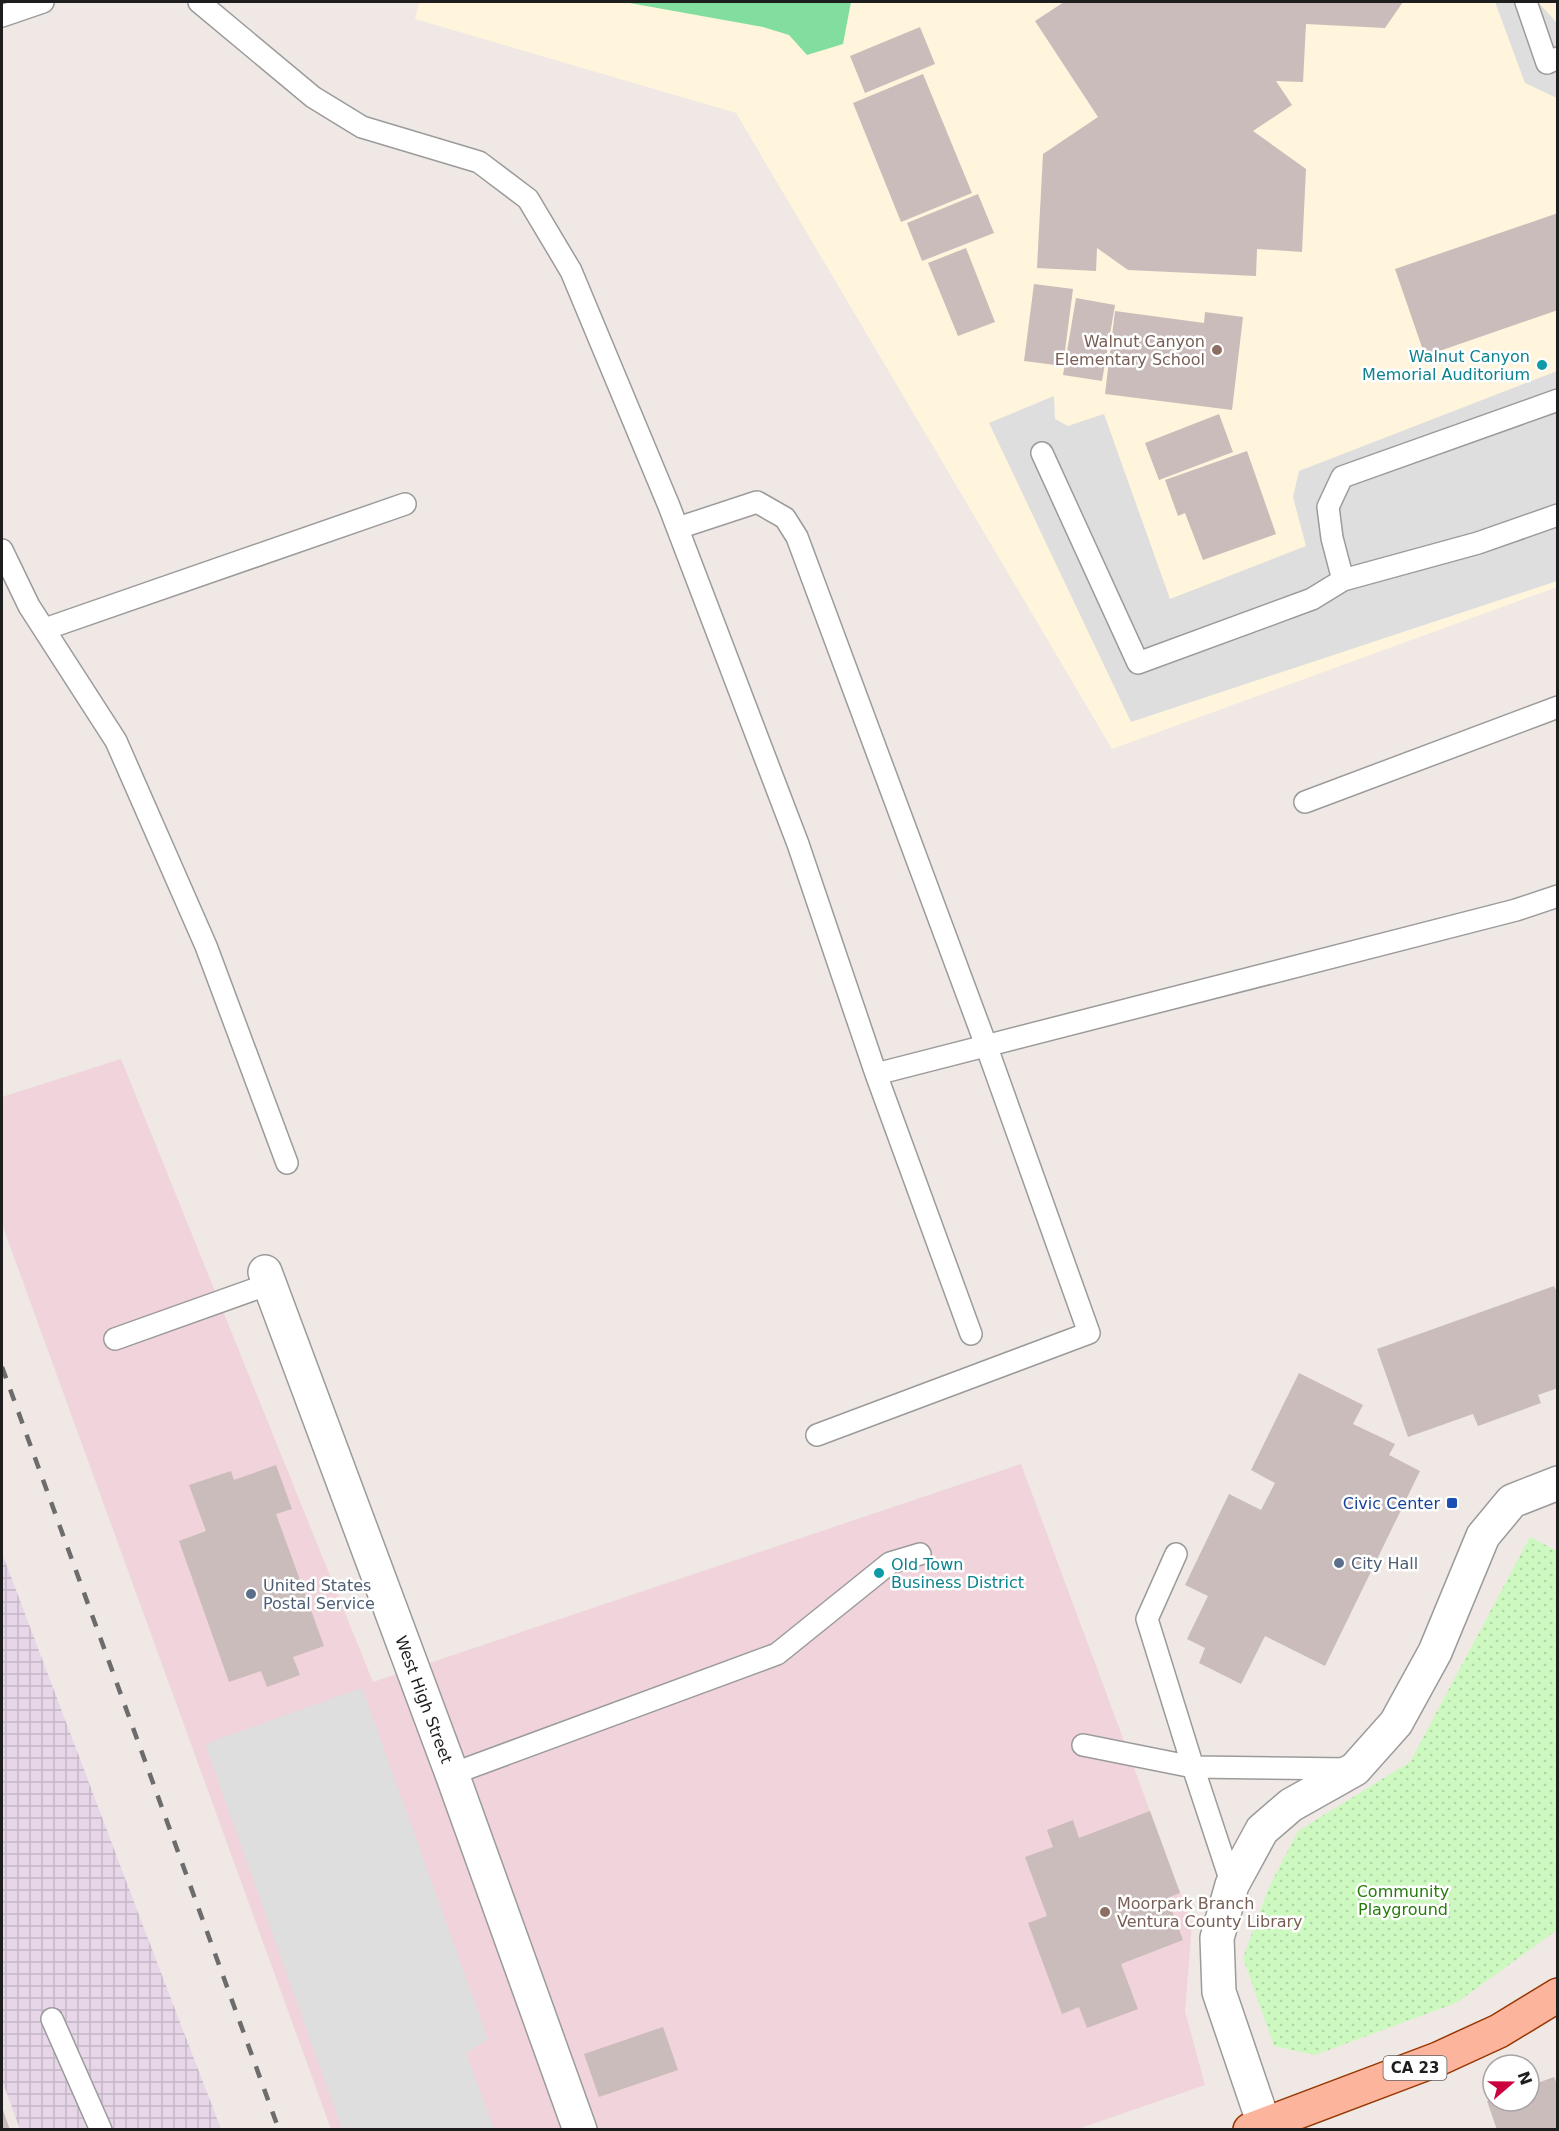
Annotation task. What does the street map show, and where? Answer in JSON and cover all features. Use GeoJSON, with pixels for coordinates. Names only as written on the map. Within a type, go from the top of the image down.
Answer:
{"type":"FeatureCollection","features":[{"type":"Feature","properties":{"kind":"main road","name":"CA 23"},"geometry":{"type":"LineString","coordinates":[[1260,2128],[1438,2059],[1499,2031],[1557,1995]]}},
{"type":"Feature","properties":{"kind":"street","name":"West High Street"},"geometry":{"type":"LineString","coordinates":[[267,1278],[452,1774],[580,2130]]}},
{"type":"Feature","properties":{"kind":"street"},"geometry":{"type":"LineString","coordinates":[[1260,2128],[1219,1992],[1217,1938],[1232,1885],[1262,1830],[1291,1805],[1355,1769],[1396,1723],[1435,1652],[1483,1536],[1512,1501],[1557,1483]]}},
{"type":"Feature","properties":{"kind":"lane"},"geometry":{"type":"LineString","coordinates":[[2,15],[43,2]]}},
{"type":"Feature","properties":{"kind":"lane"},"geometry":{"type":"LineString","coordinates":[[199,2],[313,97],[362,128],[479,162],[498,174],[528,200],[571,271],[678,528],[798,844],[876,1074],[971,1334]]}},
{"type":"Feature","properties":{"kind":"lane"},"geometry":{"type":"LineString","coordinates":[[1526,2],[1547,63],[1557,58]]}},
{"type":"Feature","properties":{"kind":"lane"},"geometry":{"type":"LineString","coordinates":[[1343,580],[1332,538],[1328,507],[1342,477],[1557,400]]}},
{"type":"Feature","properties":{"kind":"lane"},"geometry":{"type":"LineString","coordinates":[[1042,453],[1138,663],[1312,599],[1343,580],[1478,543],[1557,515]]}},
{"type":"Feature","properties":{"kind":"lane"},"geometry":{"type":"LineString","coordinates":[[678,528],[757,502],[785,518],[797,537],[986,1045],[1089,1333],[817,1435]]}},
{"type":"Feature","properties":{"kind":"lane"},"geometry":{"type":"LineString","coordinates":[[45,629],[405,504]]}},
{"type":"Feature","properties":{"kind":"lane"},"geometry":{"type":"LineString","coordinates":[[2,550],[29,606],[116,741],[206,946],[287,1163]]}},
{"type":"Feature","properties":{"kind":"lane"},"geometry":{"type":"LineString","coordinates":[[1305,802],[1557,707]]}},
{"type":"Feature","properties":{"kind":"lane"},"geometry":{"type":"LineString","coordinates":[[876,1074],[1516,910],[1557,896]]}},
{"type":"Feature","properties":{"kind":"lane"},"geometry":{"type":"LineString","coordinates":[[115,1339],[267,1278]]}},
{"type":"Feature","properties":{"kind":"lane"},"geometry":{"type":"LineString","coordinates":[[452,1774],[777,1654],[890,1563],[920,1554]]}},
{"type":"Feature","properties":{"kind":"lane"},"geometry":{"type":"LineString","coordinates":[[1176,1554],[1147,1619],[1192,1767],[1232,1885]]}},
{"type":"Feature","properties":{"kind":"lane"},"geometry":{"type":"LineString","coordinates":[[1083,1745],[1192,1767],[1355,1769]]}},
{"type":"Feature","properties":{"kind":"lane"},"geometry":{"type":"LineString","coordinates":[[52,2019],[101,2130]]}},
{"type":"Feature","properties":{"kind":"shaded area","name":"Walnut Canyon Elementary School"},"geometry":{"type":"Polygon","coordinates":[[[419,2],[1557,2],[1557,587],[1112,749],[736,113],[415,19],[419,2]]]}},
{"type":"Feature","properties":{"kind":"shaded area"},"geometry":{"type":"Polygon","coordinates":[[[1495,2],[1538,2],[1557,23],[1557,98],[1525,83],[1495,2]]]}},
{"type":"Feature","properties":{"kind":"shaded area"},"geometry":{"type":"Polygon","coordinates":[[[1557,371],[1557,581],[1131,722],[989,423],[1054,396],[1055,419],[1068,426],[1104,414],[1170,599],[1306,546],[1293,497],[1299,471],[1557,371]]]}},
{"type":"Feature","properties":{"kind":"shaded area","name":"Old Town Business District"},"geometry":{"type":"Polygon","coordinates":[[[121,1059],[373,1682],[1021,1464],[1192,1924],[1185,2011],[1205,2085],[1075,2130],[331,2129],[2,1224],[2,1097],[121,1059]]]}},
{"type":"Feature","properties":{"kind":"shaded area"},"geometry":{"type":"Polygon","coordinates":[[[2,1553],[221,2129],[20,2129],[2,2080],[2,1553]]]}},
{"type":"Feature","properties":{"kind":"shaded area"},"geometry":{"type":"Polygon","coordinates":[[[362,1688],[488,2039],[466,2053],[494,2129],[342,2129],[205,1744],[362,1688]]]}},
{"type":"Feature","properties":{"kind":"green space"},"geometry":{"type":"Polygon","coordinates":[[[624,2],[851,2],[843,44],[807,55],[789,35],[763,27],[624,2]]]}},
{"type":"Feature","properties":{"kind":"green space","name":"Community Playground"},"geometry":{"type":"Polygon","coordinates":[[[1530,1537],[1557,1551],[1557,1930],[1456,2003],[1315,2055],[1274,2046],[1243,1958],[1269,1887],[1298,1831],[1410,1762],[1530,1537]]]}},
{"type":"Feature","properties":{"kind":"building"},"geometry":{"type":"Polygon","coordinates":[[[1064,2],[1403,2],[1385,28],[1306,24],[1303,82],[1276,81],[1292,105],[1253,131],[1306,169],[1302,252],[1257,249],[1256,276],[1128,270],[1097,248],[1096,271],[1037,268],[1043,154],[1098,117],[1035,21],[1064,2]]]}},
{"type":"Feature","properties":{"kind":"building"},"geometry":{"type":"Polygon","coordinates":[[[920,27],[935,64],[865,93],[850,56],[920,27]]]}},
{"type":"Feature","properties":{"kind":"building"},"geometry":{"type":"Polygon","coordinates":[[[923,74],[972,193],[901,222],[853,103],[923,74]]]}},
{"type":"Feature","properties":{"kind":"building"},"geometry":{"type":"Polygon","coordinates":[[[978,194],[994,233],[922,261],[907,223],[978,194]]]}},
{"type":"Feature","properties":{"kind":"building"},"geometry":{"type":"Polygon","coordinates":[[[1558,213],[1558,310],[1425,356],[1395,269],[1558,213]]]}},
{"type":"Feature","properties":{"kind":"building"},"geometry":{"type":"Polygon","coordinates":[[[966,248],[995,322],[958,336],[928,263],[966,248]]]}},
{"type":"Feature","properties":{"kind":"building"},"geometry":{"type":"Polygon","coordinates":[[[1034,284],[1073,289],[1063,366],[1024,361],[1034,284]]]}},
{"type":"Feature","properties":{"kind":"building"},"geometry":{"type":"Polygon","coordinates":[[[1076,298],[1115,305],[1102,381],[1063,375],[1076,298]]]}},
{"type":"Feature","properties":{"kind":"building"},"geometry":{"type":"Polygon","coordinates":[[[1115,311],[1204,323],[1205,312],[1243,317],[1232,410],[1105,394],[1115,311]]]}},
{"type":"Feature","properties":{"kind":"building"},"geometry":{"type":"Polygon","coordinates":[[[1219,414],[1233,452],[1159,480],[1145,443],[1219,414]]]}},
{"type":"Feature","properties":{"kind":"building"},"geometry":{"type":"Polygon","coordinates":[[[1247,451],[1276,534],[1203,560],[1185,513],[1178,516],[1165,480],[1247,451]]]}},
{"type":"Feature","properties":{"kind":"building"},"geometry":{"type":"Polygon","coordinates":[[[1554,1286],[1558,1294],[1558,1388],[1538,1395],[1541,1403],[1478,1426],[1473,1414],[1408,1437],[1377,1349],[1554,1286]]]}},
{"type":"Feature","properties":{"kind":"building"},"geometry":{"type":"Polygon","coordinates":[[[1299,1373],[1363,1405],[1353,1424],[1395,1444],[1389,1455],[1420,1471],[1325,1666],[1265,1636],[1241,1684],[1199,1663],[1205,1648],[1187,1639],[1208,1596],[1185,1585],[1229,1494],[1261,1510],[1275,1483],[1251,1470],[1299,1373]]]}},
{"type":"Feature","properties":{"kind":"building","name":"United States Postal Service"},"geometry":{"type":"Polygon","coordinates":[[[276,1465],[292,1509],[276,1514],[324,1646],[293,1657],[300,1675],[267,1687],[261,1671],[229,1682],[179,1541],[206,1531],[189,1485],[231,1471],[234,1480],[276,1465]]]}},
{"type":"Feature","properties":{"kind":"building"},"geometry":{"type":"Polygon","coordinates":[[[1150,1811],[1180,1893],[1167,1898],[1183,1940],[1121,1964],[1138,2009],[1087,2028],[1079,2007],[1062,2014],[1028,1923],[1047,1916],[1025,1857],[1053,1847],[1047,1830],[1073,1820],[1079,1838],[1150,1811]]]}},
{"type":"Feature","properties":{"kind":"building"},"geometry":{"type":"Polygon","coordinates":[[[663,2027],[678,2070],[599,2097],[584,2054],[663,2027]]]}},
{"type":"Feature","properties":{"kind":"building"},"geometry":{"type":"Polygon","coordinates":[[[1554,2077],[1558,2086],[1558,2130],[1497,2130],[1491,2113],[1541,2113],[1541,2082],[1554,2077]]]}},
{"type":"Feature","properties":{"kind":"building"},"geometry":{"type":"Polygon","coordinates":[[[2,2107],[10,2130],[2,2130],[2,2107]]]}},
{"type":"Feature","properties":{"kind":"railway"},"geometry":{"type":"LineString","coordinates":[[2,1367],[279,2130]]}},
{"type":"Feature","properties":{"kind":"place","name":"Walnut Canyon Elementary School"},"geometry":{"type":"Point","coordinates":[1217,350]}},
{"type":"Feature","properties":{"kind":"place","name":"Walnut Canyon Memorial Auditorium"},"geometry":{"type":"Point","coordinates":[1542,365]}},
{"type":"Feature","properties":{"kind":"place","name":"Civic Center"},"geometry":{"type":"Point","coordinates":[1452,1503]}},
{"type":"Feature","properties":{"kind":"place","name":"City Hall"},"geometry":{"type":"Point","coordinates":[1339,1563]}},
{"type":"Feature","properties":{"kind":"place","name":"Old Town Business District"},"geometry":{"type":"Point","coordinates":[879,1573]}},
{"type":"Feature","properties":{"kind":"place","name":"United States Postal Service"},"geometry":{"type":"Point","coordinates":[251,1594]}},
{"type":"Feature","properties":{"kind":"place","name":"Moorpark Branch Ventura County Library"},"geometry":{"type":"Point","coordinates":[1105,1912]}}]}
